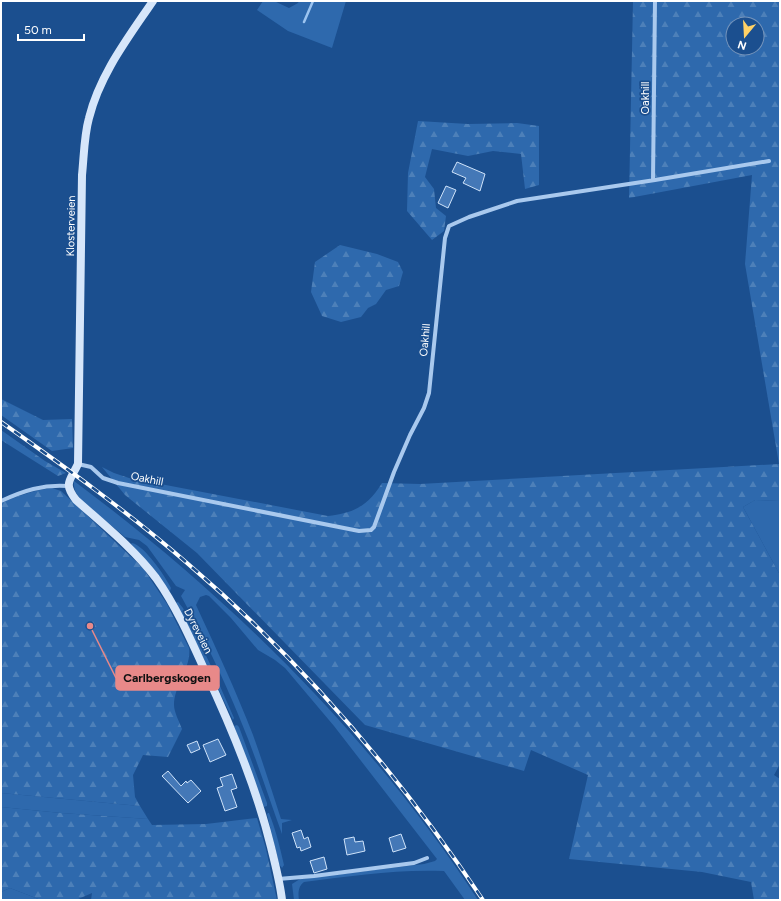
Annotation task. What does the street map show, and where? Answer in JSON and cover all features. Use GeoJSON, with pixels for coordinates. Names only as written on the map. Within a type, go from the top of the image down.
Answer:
{"type":"FeatureCollection","features":[{"type":"Feature","properties":{"kind":"main road","name":"Klosterveien"},"geometry":{"type":"LineString","coordinates":[[77,467],[84,143],[93,106],[104,77],[153,1]]}},
{"type":"Feature","properties":{"kind":"main road"},"geometry":{"type":"LineString","coordinates":[[68,486],[69,481],[77,467]]}},
{"type":"Feature","properties":{"kind":"main road","name":"Dyreveien"},"geometry":{"type":"LineString","coordinates":[[68,486],[71,494],[76,500],[117,536],[143,562],[157,580],[174,608],[230,724],[256,794],[282,900]]}},
{"type":"Feature","properties":{"kind":"street","name":"Oakhill"},"geometry":{"type":"LineString","coordinates":[[77,467],[91,467],[103,478],[118,483],[359,531],[371,530],[374,527],[394,472],[410,435],[424,408],[429,393],[444,238],[449,226],[469,217],[517,201],[653,180],[655,1]]}},
{"type":"Feature","properties":{"kind":"street"},"geometry":{"type":"LineString","coordinates":[[653,180],[769,161]]}},
{"type":"Feature","properties":{"kind":"street"},"geometry":{"type":"LineString","coordinates":[[1,501],[42,486],[68,486]]}},
{"type":"Feature","properties":{"kind":"street"},"geometry":{"type":"LineString","coordinates":[[278,879],[314,876],[414,863],[427,858]]}},
{"type":"Feature","properties":{"kind":"green space"},"geometry":{"type":"Polygon","coordinates":[[[263,1],[274,1],[289,8],[299,1],[346,1],[332,48],[288,31],[257,10],[263,1]]]}},
{"type":"Feature","properties":{"kind":"green space"},"geometry":{"type":"Polygon","coordinates":[[[633,1],[780,1],[780,501],[755,500],[743,507],[780,575],[780,764],[774,775],[780,779],[780,900],[754,900],[751,882],[702,872],[569,859],[588,775],[531,750],[524,771],[365,725],[197,553],[125,495],[102,467],[129,478],[328,516],[345,513],[360,507],[377,491],[382,483],[420,484],[779,464],[745,264],[752,175],[629,198],[633,1]]]}},
{"type":"Feature","properties":{"kind":"green space"},"geometry":{"type":"Polygon","coordinates":[[[418,121],[468,124],[517,123],[539,126],[539,185],[525,189],[521,154],[493,151],[468,156],[432,149],[425,177],[434,189],[436,208],[446,216],[444,231],[432,240],[407,211],[408,173],[418,121]]]}},
{"type":"Feature","properties":{"kind":"green space"},"geometry":{"type":"Polygon","coordinates":[[[340,245],[377,254],[398,262],[403,272],[399,286],[386,290],[376,304],[368,308],[361,317],[341,322],[322,316],[311,292],[315,262],[340,245]]]}},
{"type":"Feature","properties":{"kind":"green space"},"geometry":{"type":"Polygon","coordinates":[[[1,399],[43,420],[72,419],[73,448],[52,451],[1,415],[1,399]]]}},
{"type":"Feature","properties":{"kind":"green space"},"geometry":{"type":"Polygon","coordinates":[[[1,430],[45,461],[66,473],[58,476],[1,440],[1,430]]]}},
{"type":"Feature","properties":{"kind":"green space"},"geometry":{"type":"Polygon","coordinates":[[[74,481],[188,572],[242,621],[294,672],[344,726],[392,782],[436,840],[478,900],[465,900],[444,871],[409,871],[304,882],[300,888],[299,900],[294,900],[292,884],[300,879],[424,864],[437,859],[334,726],[285,668],[258,650],[231,618],[209,596],[206,595],[200,597],[196,605],[226,670],[253,735],[281,819],[292,820],[282,823],[282,834],[233,703],[197,626],[181,596],[185,590],[176,586],[147,546],[139,540],[125,537],[82,501],[74,487],[74,481]]]}},
{"type":"Feature","properties":{"kind":"green space"},"geometry":{"type":"Polygon","coordinates":[[[52,488],[61,491],[143,568],[167,604],[189,648],[188,662],[177,690],[174,705],[182,729],[168,757],[143,755],[133,775],[135,797],[140,806],[1,793],[1,503],[39,490],[52,488]]]}},
{"type":"Feature","properties":{"kind":"green space"},"geometry":{"type":"Polygon","coordinates":[[[755,500],[780,501],[780,575],[743,507],[755,500]]]}},
{"type":"Feature","properties":{"kind":"green space"},"geometry":{"type":"Polygon","coordinates":[[[132,543],[143,550],[154,562],[171,588],[170,591],[167,590],[131,544],[132,543]]]}},
{"type":"Feature","properties":{"kind":"green space"},"geometry":{"type":"Polygon","coordinates":[[[178,602],[183,608],[212,668],[234,718],[233,720],[175,603],[178,602]]]}},
{"type":"Feature","properties":{"kind":"green space"},"geometry":{"type":"Polygon","coordinates":[[[237,725],[267,806],[264,807],[234,726],[237,725]]]}},
{"type":"Feature","properties":{"kind":"green space"},"geometry":{"type":"Polygon","coordinates":[[[1,793],[140,806],[148,819],[1,807],[1,793]]]}},
{"type":"Feature","properties":{"kind":"green space"},"geometry":{"type":"Polygon","coordinates":[[[1,807],[148,819],[152,825],[206,824],[257,818],[266,849],[277,900],[91,900],[92,893],[76,900],[41,900],[10,888],[1,892],[1,807]]]}},
{"type":"Feature","properties":{"kind":"green space"},"geometry":{"type":"Polygon","coordinates":[[[268,813],[276,832],[284,865],[282,868],[279,864],[268,813]]]}},
{"type":"Feature","properties":{"kind":"green space"},"geometry":{"type":"Polygon","coordinates":[[[10,888],[41,900],[1,900],[1,892],[10,888]]]}},
{"type":"Feature","properties":{"kind":"building"},"geometry":{"type":"Polygon","coordinates":[[[457,162],[485,174],[480,191],[463,183],[466,178],[452,172],[457,162]]]}},
{"type":"Feature","properties":{"kind":"building"},"geometry":{"type":"Polygon","coordinates":[[[446,186],[456,190],[448,208],[438,203],[446,186]]]}},
{"type":"Feature","properties":{"kind":"building"},"geometry":{"type":"Polygon","coordinates":[[[218,739],[226,755],[210,762],[203,745],[218,739]]]}},
{"type":"Feature","properties":{"kind":"building"},"geometry":{"type":"Polygon","coordinates":[[[197,741],[200,749],[191,753],[187,745],[197,741]]]}},
{"type":"Feature","properties":{"kind":"building"},"geometry":{"type":"Polygon","coordinates":[[[168,771],[181,786],[186,781],[187,783],[191,780],[201,791],[188,803],[162,776],[168,771]]]}},
{"type":"Feature","properties":{"kind":"building"},"geometry":{"type":"Polygon","coordinates":[[[232,774],[237,788],[231,790],[237,807],[225,811],[217,788],[223,786],[220,778],[232,774]]]}},
{"type":"Feature","properties":{"kind":"building"},"geometry":{"type":"Polygon","coordinates":[[[301,830],[304,839],[308,837],[311,847],[301,851],[300,847],[297,848],[292,833],[301,830]]]}},
{"type":"Feature","properties":{"kind":"building"},"geometry":{"type":"Polygon","coordinates":[[[401,834],[406,848],[393,852],[389,838],[401,834]]]}},
{"type":"Feature","properties":{"kind":"building"},"geometry":{"type":"Polygon","coordinates":[[[354,837],[355,842],[363,841],[365,851],[347,855],[344,839],[354,837]]]}},
{"type":"Feature","properties":{"kind":"building"},"geometry":{"type":"Polygon","coordinates":[[[324,857],[327,869],[314,873],[310,861],[324,857]]]}},
{"type":"Feature","properties":{"kind":"waterway"},"geometry":{"type":"LineString","coordinates":[[304,22],[313,1]]}},
{"type":"Feature","properties":{"kind":"railway"},"geometry":{"type":"LineString","coordinates":[[1,422],[142,526],[229,600],[270,639],[347,721],[383,764],[418,809],[483,900]]}},
{"type":"Feature","properties":{"kind":"place","name":"Carlbergskogen"},"geometry":{"type":"Point","coordinates":[90,626]}}]}
